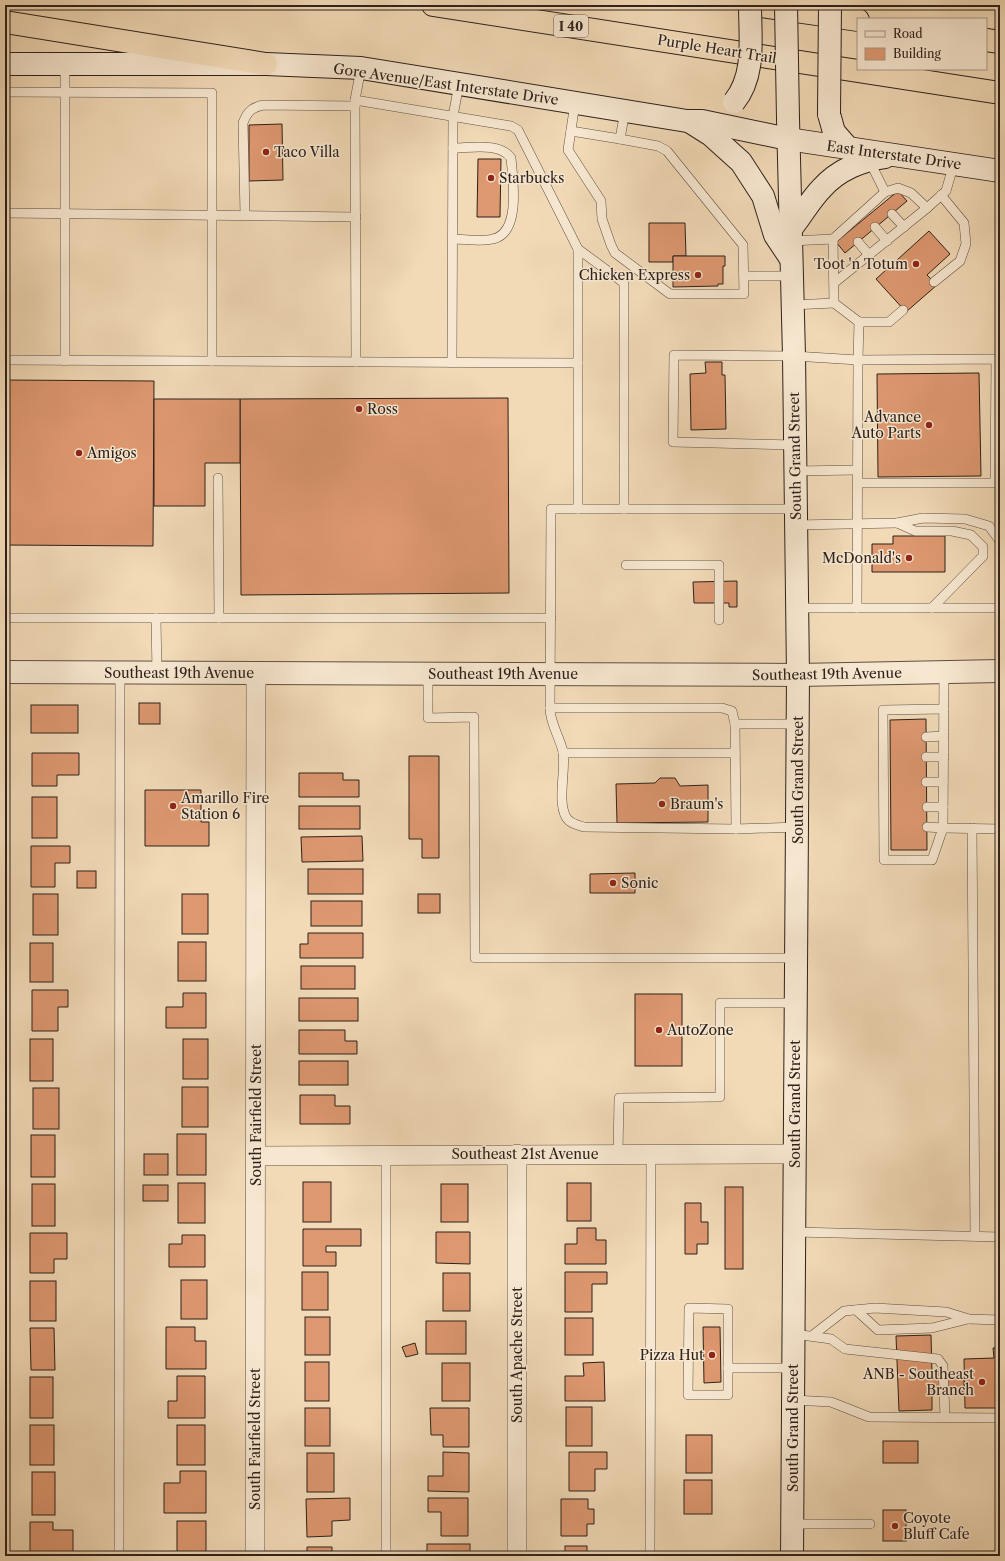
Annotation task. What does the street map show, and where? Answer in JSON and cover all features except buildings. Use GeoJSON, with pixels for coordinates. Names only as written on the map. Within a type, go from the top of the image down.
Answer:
{"type":"FeatureCollection","features":[{"type":"Feature","properties":{"kind":"highway","name":"Purple Heart Trail"},"geometry":{"type":"LineString","coordinates":[[433,5],[1000,93]]}},
{"type":"Feature","properties":{"kind":"highway"},"geometry":{"type":"LineString","coordinates":[[755,5],[857,20]]}},
{"type":"Feature","properties":{"kind":"highway"},"geometry":{"type":"LineString","coordinates":[[5,22],[266,64]]}},
{"type":"Feature","properties":{"kind":"highway"},"geometry":{"type":"LineString","coordinates":[[987,40],[1000,42]]}},
{"type":"Feature","properties":{"kind":"main road"},"geometry":{"type":"LineString","coordinates":[[750,5],[749,73],[743,91],[734,102],[694,121],[741,162],[763,196],[775,234],[791,252],[822,187],[844,170],[868,160],[897,155]]}},
{"type":"Feature","properties":{"kind":"main road","name":"South Grand Street"},"geometry":{"type":"LineString","coordinates":[[786,5],[794,356],[798,675],[795,1232],[804,1335],[794,1368],[792,1556]]}},
{"type":"Feature","properties":{"kind":"main road"},"geometry":{"type":"LineString","coordinates":[[830,5],[829,114],[834,132],[848,148]]}},
{"type":"Feature","properties":{"kind":"main road","name":"Gore Avenue/East Interstate Drive"},"geometry":{"type":"LineString","coordinates":[[5,64],[266,64],[361,68],[694,121],[788,129]]}},
{"type":"Feature","properties":{"kind":"main road","name":"East Interstate Drive"},"geometry":{"type":"LineString","coordinates":[[788,129],[848,148],[1000,171]]}},
{"type":"Feature","properties":{"kind":"main road","name":"Southeast 19th Avenue"},"geometry":{"type":"LineString","coordinates":[[5,672],[798,675],[1000,671]]}},
{"type":"Feature","properties":{"kind":"street","name":"South Fairfield Street"},"geometry":{"type":"LineString","coordinates":[[255,1556],[256,673]]}},
{"type":"Feature","properties":{"kind":"street","name":"South Apache Street"},"geometry":{"type":"LineString","coordinates":[[517,1154],[517,1556]]}},
{"type":"Feature","properties":{"kind":"street","name":"Southeast 21st Avenue"},"geometry":{"type":"LineString","coordinates":[[256,1156],[795,1154]]}},
{"type":"Feature","properties":{"kind":"lane"},"geometry":{"type":"LineString","coordinates":[[65,64],[65,360]]}},
{"type":"Feature","properties":{"kind":"lane"},"geometry":{"type":"LineString","coordinates":[[356,362],[355,103],[361,68]]}},
{"type":"Feature","properties":{"kind":"lane"},"geometry":{"type":"LineString","coordinates":[[452,363],[453,116],[459,84]]}},
{"type":"Feature","properties":{"kind":"lane"},"geometry":{"type":"LineString","coordinates":[[5,92],[212,93],[212,361]]}},
{"type":"Feature","properties":{"kind":"lane"},"geometry":{"type":"LineString","coordinates":[[245,216],[244,123],[249,111],[255,106],[355,103],[453,116],[510,126],[518,130],[578,249],[624,284],[624,509]]}},
{"type":"Feature","properties":{"kind":"lane"},"geometry":{"type":"LineString","coordinates":[[571,131],[658,146],[667,151],[743,245],[744,294],[670,294],[615,253],[602,219],[601,200],[568,150],[575,103]]}},
{"type":"Feature","properties":{"kind":"lane"},"geometry":{"type":"LineString","coordinates":[[620,139],[625,111]]}},
{"type":"Feature","properties":{"kind":"lane"},"geometry":{"type":"LineString","coordinates":[[452,239],[492,239],[499,237],[506,232],[512,216],[512,158],[508,153],[494,148],[453,148]]}},
{"type":"Feature","properties":{"kind":"lane"},"geometry":{"type":"LineString","coordinates":[[868,160],[883,197]]}},
{"type":"Feature","properties":{"kind":"lane"},"geometry":{"type":"LineString","coordinates":[[834,283],[946,191],[954,163]]}},
{"type":"Feature","properties":{"kind":"lane"},"geometry":{"type":"LineString","coordinates":[[744,276],[791,252],[833,239],[865,214],[883,197],[898,188],[911,193],[927,208]]}},
{"type":"Feature","properties":{"kind":"lane"},"geometry":{"type":"LineString","coordinates":[[934,282],[960,261],[966,244],[964,223],[941,195]]}},
{"type":"Feature","properties":{"kind":"lane"},"geometry":{"type":"LineString","coordinates":[[5,213],[356,217]]}},
{"type":"Feature","properties":{"kind":"lane"},"geometry":{"type":"LineString","coordinates":[[892,214],[904,227]]}},
{"type":"Feature","properties":{"kind":"lane"},"geometry":{"type":"LineString","coordinates":[[875,228],[887,241]]}},
{"type":"Feature","properties":{"kind":"lane"},"geometry":{"type":"LineString","coordinates":[[833,239],[834,303]]}},
{"type":"Feature","properties":{"kind":"lane"},"geometry":{"type":"LineString","coordinates":[[858,242],[869,255]]}},
{"type":"Feature","properties":{"kind":"lane"},"geometry":{"type":"LineString","coordinates":[[578,249],[578,509]]}},
{"type":"Feature","properties":{"kind":"lane"},"geometry":{"type":"LineString","coordinates":[[792,304],[834,303],[859,322],[889,322],[903,310]]}},
{"type":"Feature","properties":{"kind":"lane"},"geometry":{"type":"LineString","coordinates":[[857,608],[859,322]]}},
{"type":"Feature","properties":{"kind":"lane"},"geometry":{"type":"LineString","coordinates":[[795,445],[673,442],[674,355],[794,356],[858,360],[996,359],[995,483],[857,483]]}},
{"type":"Feature","properties":{"kind":"lane"},"geometry":{"type":"LineString","coordinates":[[5,360],[578,363]]}},
{"type":"Feature","properties":{"kind":"lane"},"geometry":{"type":"LineString","coordinates":[[795,471],[857,470]]}},
{"type":"Feature","properties":{"kind":"lane"},"geometry":{"type":"LineString","coordinates":[[218,478],[219,618]]}},
{"type":"Feature","properties":{"kind":"lane"},"geometry":{"type":"LineString","coordinates":[[798,827],[736,829],[584,827],[571,823],[566,817],[563,807],[563,753],[550,715],[551,509],[624,509],[795,517],[857,524],[897,523],[923,518],[965,519],[990,526],[1000,541]]}},
{"type":"Feature","properties":{"kind":"lane"},"geometry":{"type":"LineString","coordinates":[[897,523],[915,531],[952,531],[971,535],[983,547],[983,556],[932,608]]}},
{"type":"Feature","properties":{"kind":"lane"},"geometry":{"type":"LineString","coordinates":[[626,565],[719,565],[719,620]]}},
{"type":"Feature","properties":{"kind":"lane"},"geometry":{"type":"LineString","coordinates":[[797,608],[1000,608]]}},
{"type":"Feature","properties":{"kind":"lane"},"geometry":{"type":"LineString","coordinates":[[5,618],[551,618]]}},
{"type":"Feature","properties":{"kind":"lane"},"geometry":{"type":"LineString","coordinates":[[156,618],[157,673]]}},
{"type":"Feature","properties":{"kind":"lane"},"geometry":{"type":"LineString","coordinates":[[944,672],[944,709],[944,757],[943,828],[932,860],[884,860],[888,827],[887,737],[883,710],[944,709]]}},
{"type":"Feature","properties":{"kind":"lane"},"geometry":{"type":"LineString","coordinates":[[119,1556],[120,673]]}},
{"type":"Feature","properties":{"kind":"lane"},"geometry":{"type":"LineString","coordinates":[[428,674],[428,718],[474,717],[475,958],[796,958]]}},
{"type":"Feature","properties":{"kind":"lane"},"geometry":{"type":"LineString","coordinates":[[550,708],[722,708],[732,711],[735,724],[736,829]]}},
{"type":"Feature","properties":{"kind":"lane"},"geometry":{"type":"LineString","coordinates":[[735,724],[798,724]]}},
{"type":"Feature","properties":{"kind":"lane"},"geometry":{"type":"LineString","coordinates":[[926,737],[944,736]]}},
{"type":"Feature","properties":{"kind":"lane"},"geometry":{"type":"LineString","coordinates":[[563,753],[735,754]]}},
{"type":"Feature","properties":{"kind":"lane"},"geometry":{"type":"LineString","coordinates":[[926,757],[944,757]]}},
{"type":"Feature","properties":{"kind":"lane"},"geometry":{"type":"LineString","coordinates":[[926,782],[943,782]]}},
{"type":"Feature","properties":{"kind":"lane"},"geometry":{"type":"LineString","coordinates":[[927,807],[943,807]]}},
{"type":"Feature","properties":{"kind":"lane"},"geometry":{"type":"LineString","coordinates":[[927,827],[1000,828]]}},
{"type":"Feature","properties":{"kind":"lane"},"geometry":{"type":"LineString","coordinates":[[972,828],[975,1236]]}},
{"type":"Feature","properties":{"kind":"lane"},"geometry":{"type":"LineString","coordinates":[[618,1154],[619,1098],[720,1097],[720,1003],[796,1003]]}},
{"type":"Feature","properties":{"kind":"lane"},"geometry":{"type":"LineString","coordinates":[[650,1556],[651,1154]]}},
{"type":"Feature","properties":{"kind":"lane"},"geometry":{"type":"LineString","coordinates":[[386,1155],[386,1556]]}},
{"type":"Feature","properties":{"kind":"lane"},"geometry":{"type":"LineString","coordinates":[[795,1232],[1000,1237]]}},
{"type":"Feature","properties":{"kind":"lane"},"geometry":{"type":"LineString","coordinates":[[689,1308],[728,1308],[728,1368],[728,1395],[688,1395],[689,1308]]}},
{"type":"Feature","properties":{"kind":"lane"},"geometry":{"type":"LineString","coordinates":[[804,1335],[844,1311],[875,1308],[946,1312],[969,1319],[1000,1320]]}},
{"type":"Feature","properties":{"kind":"lane"},"geometry":{"type":"LineString","coordinates":[[856,1310],[878,1330],[932,1328],[969,1319]]}},
{"type":"Feature","properties":{"kind":"lane"},"geometry":{"type":"LineString","coordinates":[[804,1335],[831,1339],[845,1349],[938,1359],[943,1366],[945,1417]]}},
{"type":"Feature","properties":{"kind":"lane"},"geometry":{"type":"LineString","coordinates":[[728,1368],[794,1368]]}},
{"type":"Feature","properties":{"kind":"lane"},"geometry":{"type":"LineString","coordinates":[[793,1400],[831,1402],[869,1417],[1000,1418]]}},
{"type":"Feature","properties":{"kind":"lane"},"geometry":{"type":"LineString","coordinates":[[793,1524],[870,1524]]}},
{"type":"Feature","properties":{"kind":"place","name":"Taco Villa"},"geometry":{"type":"Point","coordinates":[266,152]}},
{"type":"Feature","properties":{"kind":"place","name":"Starbucks"},"geometry":{"type":"Point","coordinates":[491,178]}},
{"type":"Feature","properties":{"kind":"place","name":"Toot 'n Totum"},"geometry":{"type":"Point","coordinates":[916,264]}},
{"type":"Feature","properties":{"kind":"place","name":"Chicken Express"},"geometry":{"type":"Point","coordinates":[698,275]}},
{"type":"Feature","properties":{"kind":"place","name":"Ross"},"geometry":{"type":"Point","coordinates":[359,409]}},
{"type":"Feature","properties":{"kind":"place","name":"Advance Auto Parts"},"geometry":{"type":"Point","coordinates":[929,425]}},
{"type":"Feature","properties":{"kind":"place","name":"Amigos"},"geometry":{"type":"Point","coordinates":[79,453]}},
{"type":"Feature","properties":{"kind":"place","name":"McDonald's"},"geometry":{"type":"Point","coordinates":[909,558]}},
{"type":"Feature","properties":{"kind":"place","name":"Braum's"},"geometry":{"type":"Point","coordinates":[662,804]}},
{"type":"Feature","properties":{"kind":"place","name":"Amarillo Fire Station 6"},"geometry":{"type":"Point","coordinates":[173,806]}},
{"type":"Feature","properties":{"kind":"place","name":"Sonic"},"geometry":{"type":"Point","coordinates":[613,883]}},
{"type":"Feature","properties":{"kind":"place","name":"AutoZone"},"geometry":{"type":"Point","coordinates":[659,1030]}},
{"type":"Feature","properties":{"kind":"place","name":"Pizza Hut"},"geometry":{"type":"Point","coordinates":[712,1355]}},
{"type":"Feature","properties":{"kind":"place","name":"ANB - Southeast Branch"},"geometry":{"type":"Point","coordinates":[982,1382]}},
{"type":"Feature","properties":{"kind":"place","name":"Coyote Bluff Cafe"},"geometry":{"type":"Point","coordinates":[895,1526]}}]}
